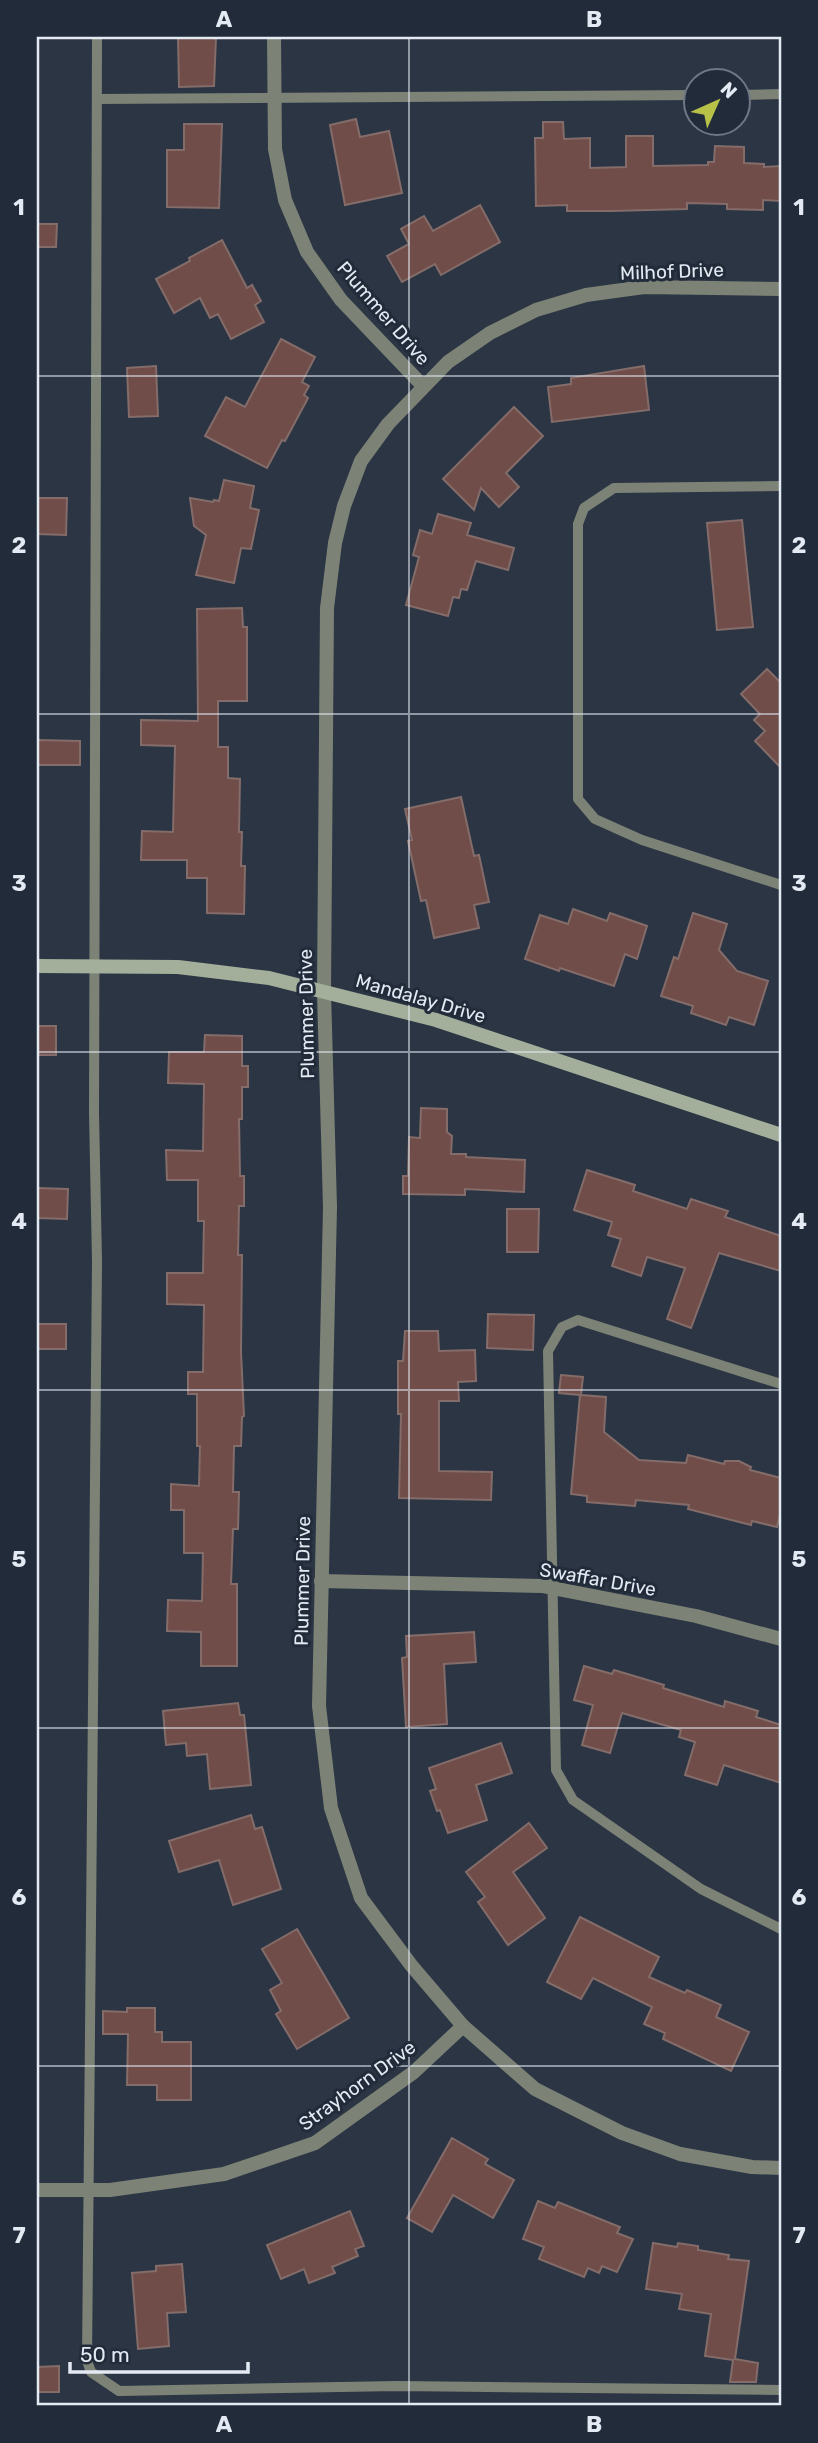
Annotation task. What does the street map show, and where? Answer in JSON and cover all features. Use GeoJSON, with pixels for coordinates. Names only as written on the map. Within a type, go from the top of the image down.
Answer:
{"type":"FeatureCollection","features":[{"type":"Feature","properties":{"kind":"street","name":"Plummer Drive"},"geometry":{"type":"LineString","coordinates":[[274,37],[275,149],[285,200],[307,252],[341,300],[422,386],[388,424],[361,461],[344,506],[335,542],[327,608],[324,992],[330,1207],[319,1706],[331,1808],[361,1898],[411,1965],[463,2026]]}},
{"type":"Feature","properties":{"kind":"street","name":"Milhof Drive"},"geometry":{"type":"LineString","coordinates":[[422,386],[448,362],[490,333],[536,310],[586,295],[643,287],[781,289]]}},
{"type":"Feature","properties":{"kind":"street","name":"Mandalay Drive"},"geometry":{"type":"LineString","coordinates":[[37,966],[191,969],[269,978],[436,1020],[781,1135]]}},
{"type":"Feature","properties":{"kind":"street","name":"Swaffar Drive"},"geometry":{"type":"LineString","coordinates":[[321,1581],[542,1586],[696,1616],[781,1639]]}},
{"type":"Feature","properties":{"kind":"street","name":"Strayhorn Drive"},"geometry":{"type":"LineString","coordinates":[[37,2190],[110,2190],[224,2174],[314,2143],[414,2072],[463,2026]]}},
{"type":"Feature","properties":{"kind":"street"},"geometry":{"type":"LineString","coordinates":[[463,2026],[535,2089],[622,2133],[680,2154],[752,2167],[781,2168]]}},
{"type":"Feature","properties":{"kind":"lane"},"geometry":{"type":"LineString","coordinates":[[97,37],[94,967],[97,1262],[87,2361],[91,2372],[119,2391],[398,2386],[781,2390]]}},
{"type":"Feature","properties":{"kind":"lane"},"geometry":{"type":"LineString","coordinates":[[752,95],[781,94]]}},
{"type":"Feature","properties":{"kind":"lane"},"geometry":{"type":"LineString","coordinates":[[97,99],[682,95]]}},
{"type":"Feature","properties":{"kind":"lane"},"geometry":{"type":"LineString","coordinates":[[781,486],[614,488],[584,508],[578,524],[578,799],[595,819],[642,840],[781,885]]}},
{"type":"Feature","properties":{"kind":"lane"},"geometry":{"type":"LineString","coordinates":[[781,1384],[578,1320],[562,1327],[548,1352],[556,1770],[573,1800],[701,1889],[781,1929]]}},
{"type":"Feature","properties":{"kind":"building"},"geometry":{"type":"Polygon","coordinates":[[[178,37],[216,37],[214,86],[179,87],[178,37]]]}},
{"type":"Feature","properties":{"kind":"building"},"geometry":{"type":"Polygon","coordinates":[[[356,119],[360,137],[389,131],[402,193],[345,205],[330,125],[356,119]]]}},
{"type":"Feature","properties":{"kind":"building"},"geometry":{"type":"Polygon","coordinates":[[[543,122],[563,122],[564,139],[590,138],[590,168],[626,167],[626,136],[653,136],[653,166],[708,165],[708,162],[714,162],[715,146],[744,147],[744,163],[764,164],[764,167],[781,166],[781,201],[763,200],[763,210],[727,209],[727,204],[687,203],[687,209],[611,211],[567,211],[567,205],[536,206],[535,138],[543,138],[543,122]]]}},
{"type":"Feature","properties":{"kind":"building"},"geometry":{"type":"Polygon","coordinates":[[[184,124],[222,124],[219,208],[167,207],[167,150],[184,150],[184,124]]]}},
{"type":"Feature","properties":{"kind":"building"},"geometry":{"type":"Polygon","coordinates":[[[480,205],[500,242],[441,275],[435,264],[402,282],[387,256],[409,244],[401,229],[424,216],[433,231],[480,205]]]}},
{"type":"Feature","properties":{"kind":"building"},"geometry":{"type":"Polygon","coordinates":[[[37,224],[57,224],[56,247],[37,247],[37,224]]]}},
{"type":"Feature","properties":{"kind":"building"},"geometry":{"type":"Polygon","coordinates":[[[222,240],[247,288],[252,285],[261,301],[255,305],[264,322],[231,339],[218,314],[210,318],[200,298],[174,313],[156,279],[222,240]]]}},
{"type":"Feature","properties":{"kind":"building"},"geometry":{"type":"Polygon","coordinates":[[[281,339],[315,357],[302,382],[309,386],[304,395],[308,398],[267,468],[205,436],[226,397],[245,407],[281,339]]]}},
{"type":"Feature","properties":{"kind":"building"},"geometry":{"type":"Polygon","coordinates":[[[156,366],[158,416],[129,417],[127,368],[156,366]]]}},
{"type":"Feature","properties":{"kind":"building"},"geometry":{"type":"Polygon","coordinates":[[[644,366],[649,410],[552,422],[548,387],[571,384],[571,378],[644,366]]]}},
{"type":"Feature","properties":{"kind":"building"},"geometry":{"type":"Polygon","coordinates":[[[514,407],[543,436],[506,473],[519,487],[499,507],[481,488],[474,510],[443,479],[514,407]]]}},
{"type":"Feature","properties":{"kind":"building"},"geometry":{"type":"Polygon","coordinates":[[[224,480],[254,486],[250,508],[259,510],[251,549],[241,548],[234,583],[196,575],[206,535],[194,526],[190,498],[219,501],[224,480]]]}},
{"type":"Feature","properties":{"kind":"building"},"geometry":{"type":"Polygon","coordinates":[[[37,498],[67,498],[66,535],[37,534],[37,498]]]}},
{"type":"Feature","properties":{"kind":"building"},"geometry":{"type":"Polygon","coordinates":[[[438,514],[471,523],[467,535],[514,548],[508,570],[476,561],[467,590],[461,589],[459,598],[453,597],[448,616],[406,605],[419,557],[413,555],[420,530],[432,534],[438,514]]]}},
{"type":"Feature","properties":{"kind":"building"},"geometry":{"type":"Polygon","coordinates":[[[742,520],[753,627],[717,630],[707,523],[742,520]]]}},
{"type":"Feature","properties":{"kind":"building"},"geometry":{"type":"Polygon","coordinates":[[[242,608],[243,627],[247,627],[247,701],[218,701],[218,747],[228,747],[228,778],[240,779],[239,832],[242,832],[241,866],[245,866],[244,914],[207,913],[207,878],[187,878],[187,860],[141,860],[142,831],[173,832],[175,746],[141,745],[141,720],[198,721],[197,609],[242,608]]]}},
{"type":"Feature","properties":{"kind":"building"},"geometry":{"type":"Polygon","coordinates":[[[767,669],[781,683],[781,768],[755,741],[765,731],[754,720],[760,714],[741,694],[767,669]]]}},
{"type":"Feature","properties":{"kind":"building"},"geometry":{"type":"Polygon","coordinates":[[[37,740],[80,741],[80,765],[37,765],[37,740]]]}},
{"type":"Feature","properties":{"kind":"building"},"geometry":{"type":"Polygon","coordinates":[[[461,797],[474,856],[479,855],[489,902],[474,905],[479,928],[434,938],[426,900],[421,901],[408,841],[412,840],[405,809],[461,797]]]}},
{"type":"Feature","properties":{"kind":"building"},"geometry":{"type":"Polygon","coordinates":[[[573,909],[607,921],[610,913],[647,926],[637,959],[625,954],[614,986],[525,959],[540,915],[568,924],[573,909]]]}},
{"type":"Feature","properties":{"kind":"building"},"geometry":{"type":"Polygon","coordinates":[[[693,913],[727,924],[719,950],[737,971],[768,981],[754,1025],[729,1017],[726,1025],[691,1013],[693,1006],[661,996],[674,957],[678,959],[693,913]]]}},
{"type":"Feature","properties":{"kind":"building"},"geometry":{"type":"Polygon","coordinates":[[[37,1026],[56,1026],[56,1055],[37,1055],[37,1026]]]}},
{"type":"Feature","properties":{"kind":"building"},"geometry":{"type":"Polygon","coordinates":[[[205,1035],[242,1036],[242,1066],[248,1066],[248,1087],[242,1087],[242,1119],[239,1119],[240,1176],[244,1176],[244,1206],[239,1206],[238,1255],[242,1255],[241,1352],[244,1416],[241,1446],[234,1446],[233,1492],[239,1492],[238,1529],[233,1529],[231,1584],[237,1584],[237,1666],[201,1666],[201,1632],[167,1631],[168,1600],[202,1601],[203,1553],[184,1553],[184,1510],[171,1510],[171,1484],[199,1486],[197,1394],[188,1394],[188,1372],[203,1372],[204,1305],[167,1304],[167,1273],[203,1273],[204,1221],[198,1221],[198,1180],[167,1180],[166,1150],[203,1151],[204,1084],[168,1083],[169,1052],[204,1052],[205,1035]]]}},
{"type":"Feature","properties":{"kind":"building"},"geometry":{"type":"Polygon","coordinates":[[[421,1108],[447,1109],[447,1132],[452,1136],[451,1154],[525,1160],[524,1192],[465,1189],[465,1195],[403,1194],[403,1176],[408,1176],[409,1137],[420,1138],[421,1108]]]}},
{"type":"Feature","properties":{"kind":"building"},"geometry":{"type":"Polygon","coordinates":[[[587,1170],[635,1185],[633,1191],[687,1209],[691,1199],[728,1211],[725,1217],[781,1236],[781,1271],[719,1253],[691,1328],[667,1319],[685,1268],[647,1257],[641,1276],[612,1266],[621,1239],[608,1235],[612,1222],[574,1210],[587,1170]]]}},
{"type":"Feature","properties":{"kind":"building"},"geometry":{"type":"Polygon","coordinates":[[[37,1188],[68,1189],[67,1219],[37,1218],[37,1188]]]}},
{"type":"Feature","properties":{"kind":"building"},"geometry":{"type":"Polygon","coordinates":[[[507,1209],[539,1209],[538,1252],[507,1252],[507,1209]]]}},
{"type":"Feature","properties":{"kind":"building"},"geometry":{"type":"Polygon","coordinates":[[[488,1314],[534,1315],[533,1350],[487,1348],[488,1314]]]}},
{"type":"Feature","properties":{"kind":"building"},"geometry":{"type":"Polygon","coordinates":[[[37,1324],[66,1324],[66,1349],[37,1349],[37,1324]]]}},
{"type":"Feature","properties":{"kind":"building"},"geometry":{"type":"Polygon","coordinates":[[[405,1331],[438,1331],[439,1351],[475,1350],[476,1381],[458,1382],[459,1401],[439,1401],[439,1471],[492,1472],[491,1500],[399,1498],[401,1414],[398,1414],[398,1361],[403,1361],[405,1331]]]}},
{"type":"Feature","properties":{"kind":"building"},"geometry":{"type":"Polygon","coordinates":[[[561,1375],[583,1377],[581,1395],[606,1397],[604,1432],[639,1460],[686,1463],[688,1455],[724,1464],[725,1461],[739,1461],[751,1467],[750,1470],[781,1478],[781,1510],[777,1527],[752,1521],[751,1525],[688,1509],[689,1505],[636,1500],[635,1506],[587,1502],[587,1496],[571,1494],[580,1395],[559,1393],[561,1375]]]}},
{"type":"Feature","properties":{"kind":"building"},"geometry":{"type":"Polygon","coordinates":[[[474,1632],[476,1662],[444,1664],[447,1724],[406,1727],[402,1658],[407,1657],[406,1636],[474,1632]]]}},
{"type":"Feature","properties":{"kind":"building"},"geometry":{"type":"Polygon","coordinates":[[[584,1666],[612,1674],[614,1670],[724,1707],[725,1701],[758,1711],[756,1717],[781,1725],[781,1783],[724,1765],[717,1785],[685,1775],[695,1742],[679,1737],[681,1730],[622,1713],[610,1753],[582,1745],[593,1705],[574,1700],[584,1666]]]}},
{"type":"Feature","properties":{"kind":"building"},"geometry":{"type":"Polygon","coordinates":[[[238,1703],[240,1715],[244,1715],[251,1785],[210,1789],[207,1754],[187,1756],[186,1743],[166,1745],[163,1711],[238,1703]]]}},
{"type":"Feature","properties":{"kind":"building"},"geometry":{"type":"Polygon","coordinates":[[[501,1743],[512,1773],[476,1785],[487,1820],[448,1833],[430,1791],[436,1789],[429,1768],[501,1743]]]}},
{"type":"Feature","properties":{"kind":"building"},"geometry":{"type":"Polygon","coordinates":[[[251,1815],[255,1829],[262,1827],[281,1889],[233,1905],[219,1860],[179,1872],[169,1841],[251,1815]]]}},
{"type":"Feature","properties":{"kind":"building"},"geometry":{"type":"Polygon","coordinates":[[[529,1823],[547,1848],[513,1872],[545,1918],[508,1945],[478,1902],[485,1897],[466,1872],[529,1823]]]}},
{"type":"Feature","properties":{"kind":"building"},"geometry":{"type":"Polygon","coordinates":[[[580,1917],[659,1957],[649,1977],[721,2005],[716,2017],[749,2032],[731,2071],[663,2039],[665,2033],[644,2024],[652,2007],[593,1978],[581,1999],[547,1982],[580,1917]]]}},
{"type":"Feature","properties":{"kind":"building"},"geometry":{"type":"Polygon","coordinates":[[[297,1929],[349,2018],[297,2049],[276,2014],[281,2011],[270,1990],[282,1983],[262,1949],[297,1929]]]}},
{"type":"Feature","properties":{"kind":"building"},"geometry":{"type":"Polygon","coordinates":[[[127,2008],[155,2008],[155,2032],[162,2032],[162,2042],[191,2042],[191,2100],[157,2100],[157,2085],[127,2085],[128,2034],[103,2034],[103,2011],[127,2012],[127,2008]]]}},
{"type":"Feature","properties":{"kind":"building"},"geometry":{"type":"Polygon","coordinates":[[[452,2138],[488,2159],[485,2164],[514,2180],[493,2218],[453,2195],[432,2232],[407,2218],[452,2138]]]}},
{"type":"Feature","properties":{"kind":"building"},"geometry":{"type":"Polygon","coordinates":[[[538,2201],[555,2208],[558,2202],[620,2227],[617,2233],[633,2239],[617,2272],[602,2266],[599,2273],[588,2268],[584,2277],[539,2259],[544,2247],[523,2239],[538,2201]]]}},
{"type":"Feature","properties":{"kind":"building"},"geometry":{"type":"Polygon","coordinates":[[[350,2211],[364,2246],[355,2249],[358,2256],[332,2267],[335,2273],[309,2283],[304,2269],[281,2279],[267,2245],[350,2211]]]}},
{"type":"Feature","properties":{"kind":"building"},"geometry":{"type":"Polygon","coordinates":[[[653,2243],[677,2247],[678,2243],[698,2246],[698,2250],[729,2255],[728,2259],[749,2261],[735,2359],[758,2363],[756,2382],[730,2382],[733,2360],[705,2356],[711,2314],[679,2309],[682,2294],[646,2289],[653,2243]]]}},
{"type":"Feature","properties":{"kind":"building"},"geometry":{"type":"Polygon","coordinates":[[[182,2264],[186,2312],[167,2313],[169,2346],[138,2349],[132,2273],[156,2271],[156,2266],[182,2264]]]}},
{"type":"Feature","properties":{"kind":"building"},"geometry":{"type":"Polygon","coordinates":[[[59,2366],[59,2392],[37,2392],[37,2367],[59,2366]]]}}]}
